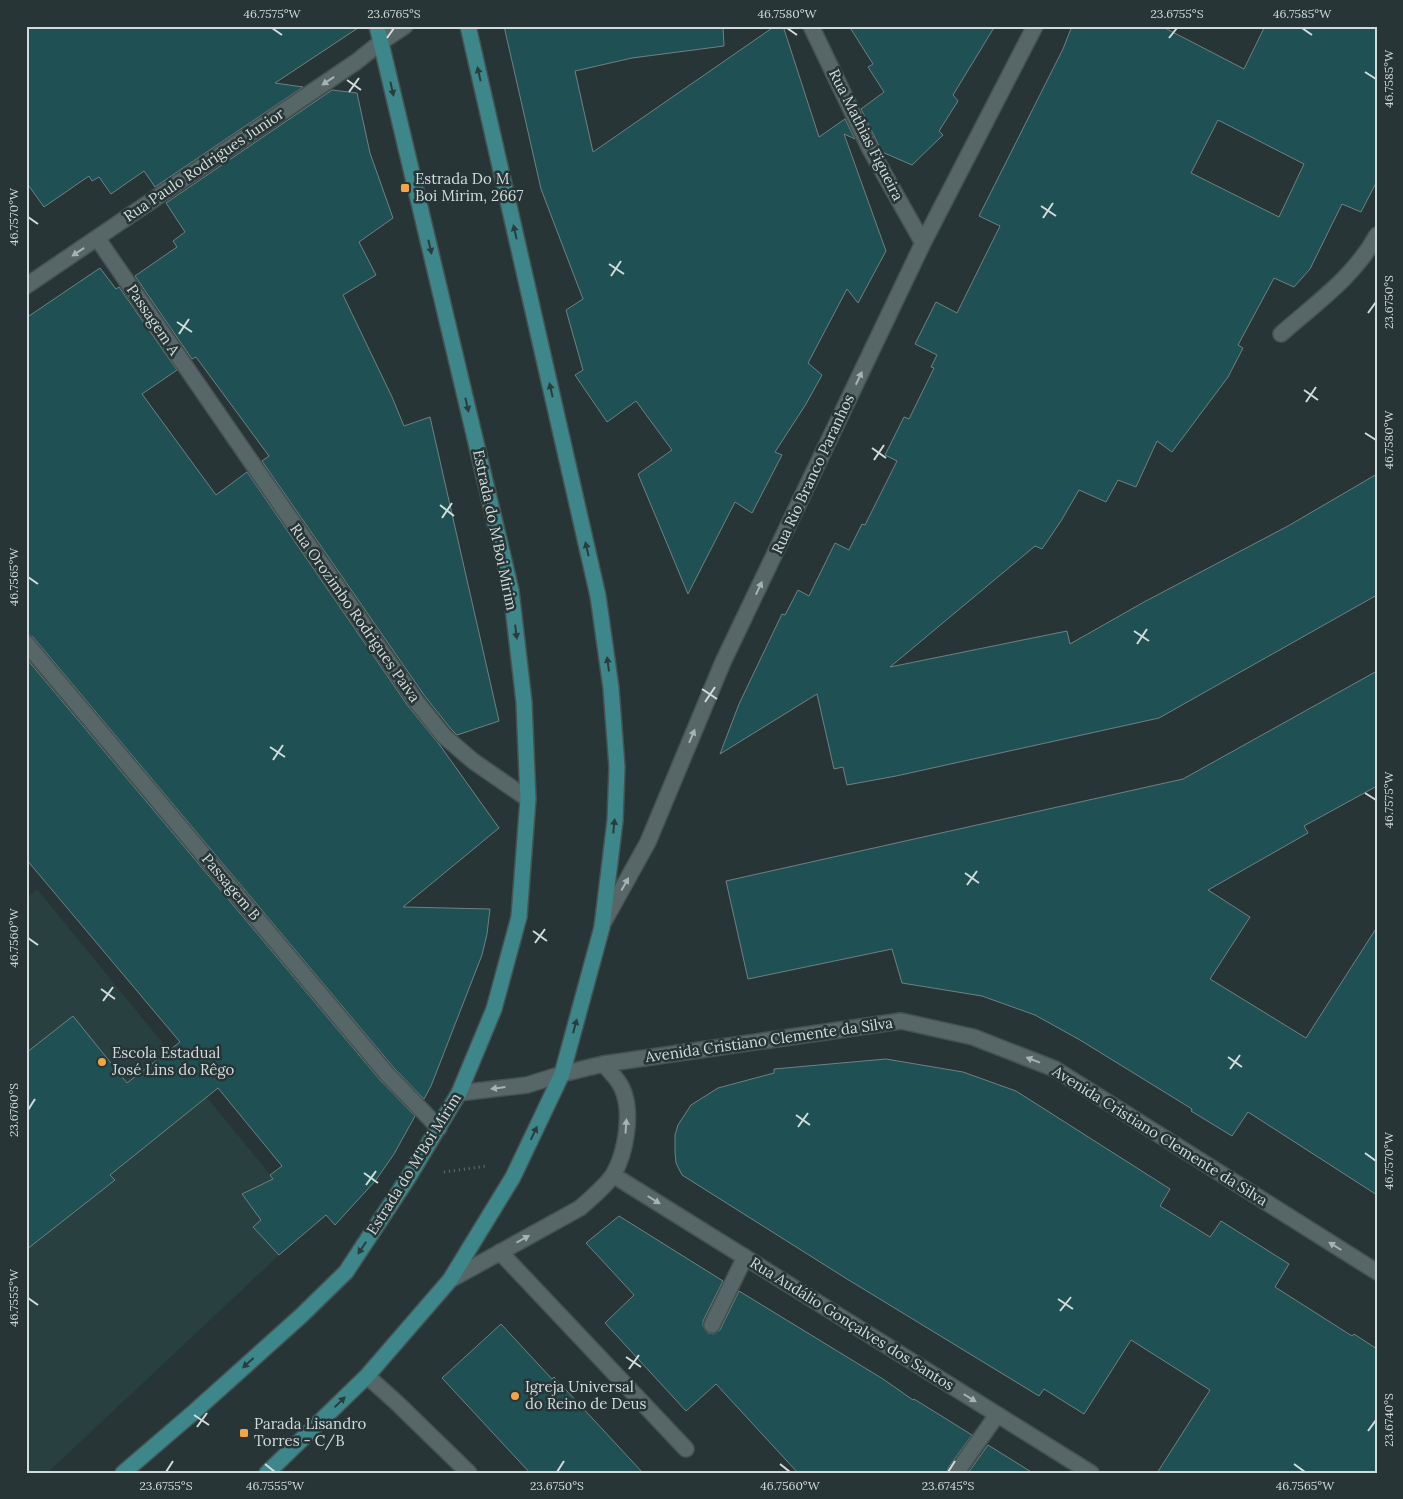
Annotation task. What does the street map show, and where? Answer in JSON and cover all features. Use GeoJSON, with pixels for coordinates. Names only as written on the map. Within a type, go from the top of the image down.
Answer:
{"type":"FeatureCollection","features":[{"type":"Feature","properties":{"kind":"main road","name":"Estrada do M'Boi Mirim"},"geometry":{"type":"LineString","coordinates":[[123,1473],[194,1412],[346,1272],[408,1178],[459,1093],[494,1010],[519,917],[528,799],[524,702],[511,590],[377,26]]}},
{"type":"Feature","properties":{"kind":"main road"},"geometry":{"type":"LineString","coordinates":[[267,1473],[366,1376],[450,1280],[513,1177],[562,1074],[602,927],[615,822],[617,767],[611,688],[598,596],[468,26]]}},
{"type":"Feature","properties":{"kind":"street","name":"Rua Paulo Rodrigues Junior"},"geometry":{"type":"LineString","coordinates":[[26,286],[348,67],[405,26]]}},
{"type":"Feature","properties":{"kind":"street","name":"Rua Mathias Figueira"},"geometry":{"type":"LineString","coordinates":[[810,26],[870,150],[923,243]]}},
{"type":"Feature","properties":{"kind":"street","name":"Rua Rio Branco Paranhos"},"geometry":{"type":"LineString","coordinates":[[602,927],[648,842],[724,662],[923,243],[1035,26]]}},
{"type":"Feature","properties":{"kind":"street"},"geometry":{"type":"LineString","coordinates":[[1281,334],[1346,277],[1370,248],[1377,235]]}},
{"type":"Feature","properties":{"kind":"street","name":"Passagem A"},"geometry":{"type":"LineString","coordinates":[[98,238],[209,401]]}},
{"type":"Feature","properties":{"kind":"street","name":"Rua Orozimbo Rodrigues Paiva"},"geometry":{"type":"LineString","coordinates":[[209,401],[416,701],[444,736],[473,761],[528,799]]}},
{"type":"Feature","properties":{"kind":"street","name":"Passagem B"},"geometry":{"type":"LineString","coordinates":[[26,642],[380,1066],[439,1128]]}},
{"type":"Feature","properties":{"kind":"street","name":"Avenida Cristiano Clemente da Silva"},"geometry":{"type":"LineString","coordinates":[[459,1093],[527,1085],[602,1064],[901,1021],[973,1037],[1055,1069],[1377,1272]]}},
{"type":"Feature","properties":{"kind":"street"},"geometry":{"type":"LineString","coordinates":[[450,1280],[580,1208],[613,1175],[625,1145],[626,1099],[616,1078],[602,1064]]}},
{"type":"Feature","properties":{"kind":"street","name":"Rua Audálio Gonçalves dos Santos"},"geometry":{"type":"LineString","coordinates":[[613,1175],[1091,1473]]}},
{"type":"Feature","properties":{"kind":"street"},"geometry":{"type":"LineString","coordinates":[[500,1252],[686,1449]]}},
{"type":"Feature","properties":{"kind":"street"},"geometry":{"type":"LineString","coordinates":[[712,1325],[745,1257]]}},
{"type":"Feature","properties":{"kind":"street"},"geometry":{"type":"LineString","coordinates":[[366,1376],[469,1473]]}},
{"type":"Feature","properties":{"kind":"street"},"geometry":{"type":"LineString","coordinates":[[956,1473],[997,1414]]}},
{"type":"Feature","properties":{"kind":"shaded area","name":"Escola Estadual José Lins do Rêgo"},"geometry":{"type":"Polygon","coordinates":[[[37,889],[311,1225],[47,1473],[26,1473],[26,899],[37,889]]]}},
{"type":"Feature","properties":{"kind":"building"},"geometry":{"type":"Polygon","coordinates":[[[26,26],[361,26],[275,83],[303,87],[155,187],[144,171],[111,194],[99,177],[92,181],[89,176],[44,207],[26,182],[26,26]]]}},
{"type":"Feature","properties":{"kind":"building"},"geometry":{"type":"Polygon","coordinates":[[[504,26],[723,26],[724,46],[632,58],[575,71],[593,152],[775,26],[783,26],[819,137],[845,119],[855,139],[844,134],[886,251],[858,303],[847,289],[808,363],[822,375],[775,452],[782,455],[752,513],[735,502],[688,594],[638,474],[672,450],[636,401],[607,422],[575,375],[583,370],[566,310],[583,299],[541,189],[504,26]]]}},
{"type":"Feature","properties":{"kind":"building"},"geometry":{"type":"Polygon","coordinates":[[[849,26],[995,26],[953,95],[958,101],[939,131],[943,135],[912,165],[882,152],[861,109],[884,92],[868,67],[873,64],[849,26]]]}},
{"type":"Feature","properties":{"kind":"building"},"geometry":{"type":"Polygon","coordinates":[[[1072,26],[1161,26],[1244,69],[1265,26],[1377,26],[1377,181],[1361,212],[1342,204],[1310,269],[1294,287],[1274,278],[1238,345],[1243,348],[1228,377],[1172,452],[1157,441],[1136,487],[1118,480],[1106,502],[1079,490],[1042,549],[1035,546],[890,667],[1067,631],[1070,644],[1144,602],[1288,526],[1377,474],[1377,595],[1159,718],[847,785],[843,767],[834,769],[817,694],[720,754],[739,704],[782,614],[785,615],[798,590],[809,596],[835,543],[849,550],[862,524],[865,525],[897,461],[885,455],[904,417],[909,419],[934,368],[931,367],[937,355],[915,344],[936,302],[957,313],[1000,226],[979,216],[1063,49],[1072,26]],[[1218,120],[1191,173],[1279,217],[1304,164],[1218,120]]]}},
{"type":"Feature","properties":{"kind":"building"},"geometry":{"type":"Polygon","coordinates":[[[332,90],[357,93],[370,153],[393,218],[359,242],[376,275],[343,295],[404,426],[430,417],[499,721],[457,735],[424,695],[262,461],[269,456],[196,357],[192,359],[135,276],[177,247],[173,241],[185,232],[166,203],[332,90]]]}},
{"type":"Feature","properties":{"kind":"building"},"geometry":{"type":"Polygon","coordinates":[[[100,268],[116,289],[119,287],[177,370],[142,394],[216,495],[247,472],[408,706],[439,744],[499,828],[403,907],[490,909],[482,955],[431,1086],[424,1099],[394,1068],[33,637],[26,634],[26,318],[100,268]]]}},
{"type":"Feature","properties":{"kind":"building"},"geometry":{"type":"Polygon","coordinates":[[[26,658],[380,1080],[415,1116],[394,1154],[376,1180],[335,1225],[326,1215],[279,1255],[253,1227],[261,1220],[242,1194],[273,1179],[270,1175],[282,1166],[218,1088],[110,1175],[115,1180],[26,1250],[26,1053],[73,1016],[127,1083],[180,1042],[26,859],[26,658]]]}},
{"type":"Feature","properties":{"kind":"building"},"geometry":{"type":"Polygon","coordinates":[[[1377,671],[1377,786],[1304,826],[1308,833],[1208,890],[1250,917],[1210,979],[1306,1038],[1377,927],[1377,1195],[1248,1112],[1232,1136],[1080,1040],[1035,1015],[982,996],[902,983],[892,949],[748,979],[726,881],[1183,779],[1377,671]]]}},
{"type":"Feature","properties":{"kind":"building"},"geometry":{"type":"Polygon","coordinates":[[[886,1059],[963,1072],[1016,1091],[1170,1189],[1160,1206],[1210,1237],[1221,1221],[1289,1264],[1275,1287],[1352,1336],[1354,1334],[1377,1349],[1377,1473],[1157,1473],[1210,1390],[1131,1340],[1084,1414],[1044,1389],[1039,1396],[847,1279],[682,1175],[676,1163],[675,1152],[675,1135],[678,1125],[691,1105],[718,1088],[774,1073],[774,1069],[886,1059]]]}},
{"type":"Feature","properties":{"kind":"building"},"geometry":{"type":"Polygon","coordinates":[[[619,1216],[723,1281],[703,1321],[703,1326],[708,1333],[713,1334],[720,1330],[739,1291],[972,1435],[948,1468],[947,1473],[798,1473],[716,1384],[686,1411],[605,1323],[634,1295],[586,1243],[619,1216]]]}},
{"type":"Feature","properties":{"kind":"building","name":"Igreja Universal do Reino de Deus"},"geometry":{"type":"Polygon","coordinates":[[[501,1324],[552,1379],[554,1377],[643,1473],[530,1473],[442,1378],[501,1324]]]}},
{"type":"Feature","properties":{"kind":"building"},"geometry":{"type":"Polygon","coordinates":[[[988,1445],[1033,1473],[968,1473],[988,1445]]]}},
{"type":"Feature","properties":{"kind":"place","name":"Estrada Do M Boi Mirim, 2667"},"geometry":{"type":"Point","coordinates":[405,188]}},
{"type":"Feature","properties":{"kind":"place","name":"Escola Estadual José Lins do Rêgo"},"geometry":{"type":"Point","coordinates":[102,1062]}},
{"type":"Feature","properties":{"kind":"place","name":"Igreja Universal do Reino de Deus"},"geometry":{"type":"Point","coordinates":[515,1396]}},
{"type":"Feature","properties":{"kind":"place","name":"Parada Lisandro Torres - C/B"},"geometry":{"type":"Point","coordinates":[244,1433]}}]}
